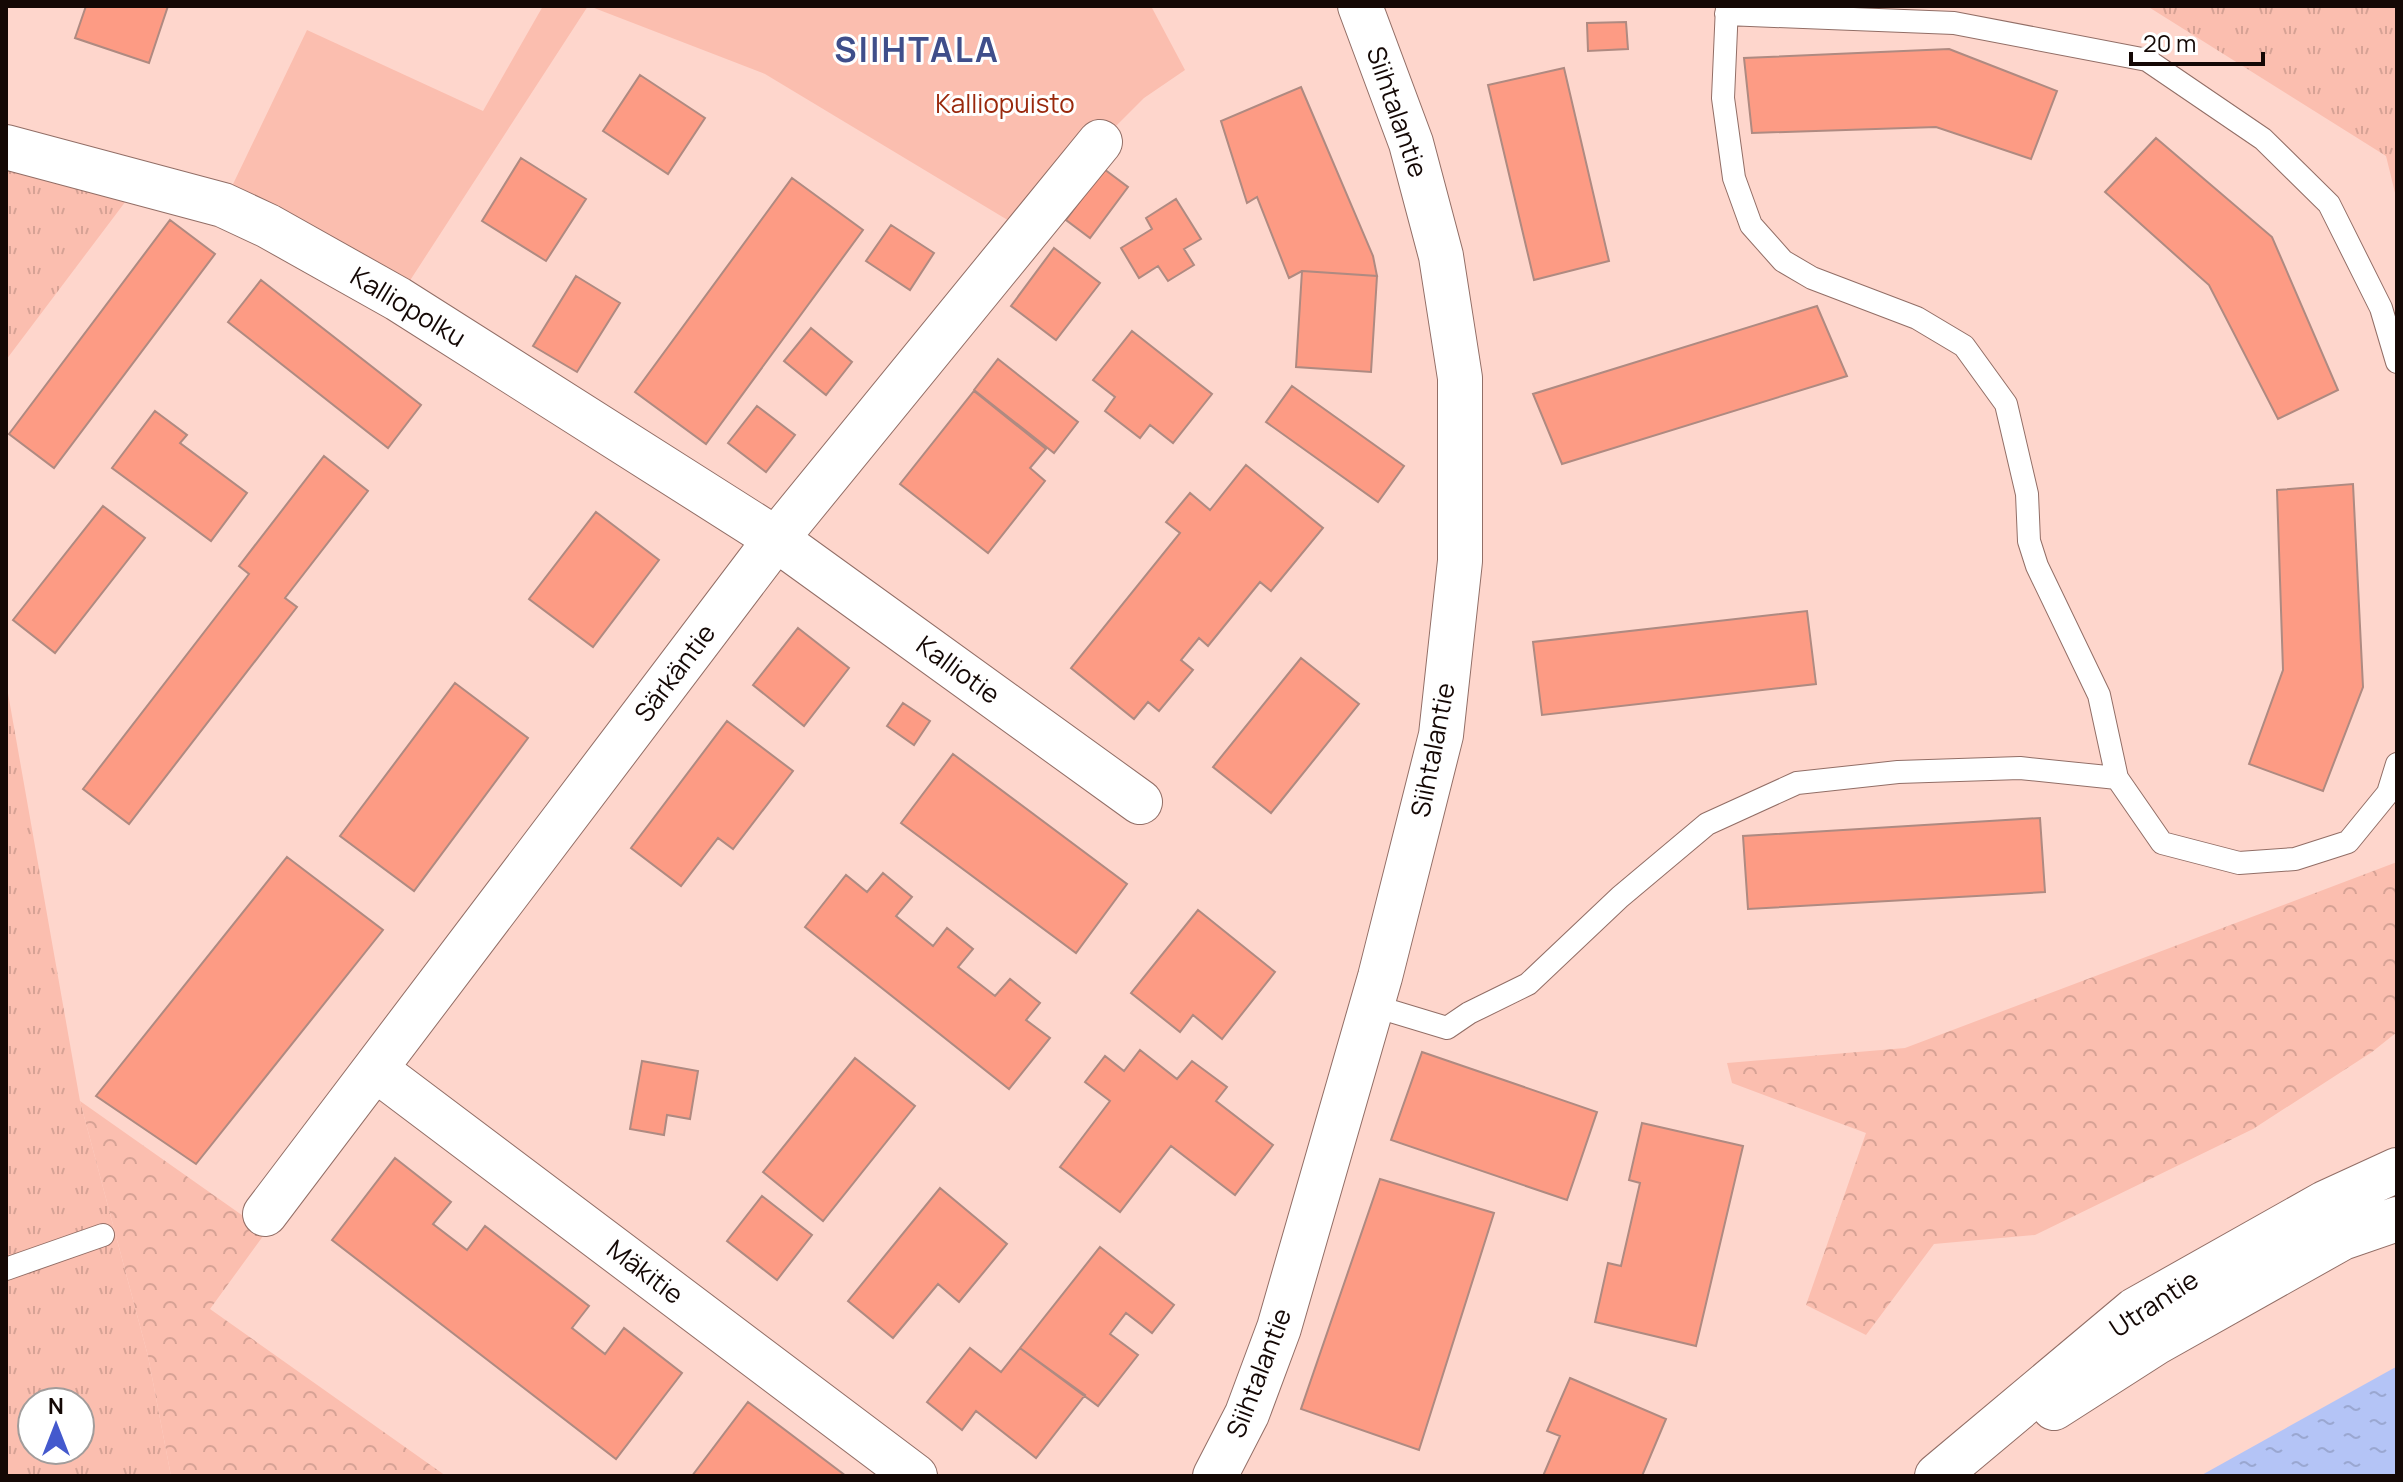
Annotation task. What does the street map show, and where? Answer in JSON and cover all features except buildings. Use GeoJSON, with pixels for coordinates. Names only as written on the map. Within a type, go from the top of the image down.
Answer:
{"type":"FeatureCollection","features":[{"type":"Feature","properties":{"kind":"street","name":"Siihtalantie"},"geometry":{"type":"LineString","coordinates":[[1215,1476],[1247,1414],[1279,1328],[1380,977],[1441,735],[1460,561],[1460,378],[1441,256],[1411,143],[1360,6]]}},
{"type":"Feature","properties":{"kind":"street","name":"Särkäntie"},"geometry":{"type":"LineString","coordinates":[[265,1214],[776,539],[1100,142]]}},
{"type":"Feature","properties":{"kind":"street","name":"Kalliopolku"},"geometry":{"type":"LineString","coordinates":[[6,147],[223,205],[268,226],[398,299],[776,539]]}},
{"type":"Feature","properties":{"kind":"street","name":"Kalliotie"},"geometry":{"type":"LineString","coordinates":[[776,539],[1140,802]]}},
{"type":"Feature","properties":{"kind":"street","name":"Mäkitie"},"geometry":{"type":"LineString","coordinates":[[375,1069],[915,1476]]}},
{"type":"Feature","properties":{"kind":"street","name":"Utrantie"},"geometry":{"type":"LineString","coordinates":[[1937,1476],[2135,1310],[2325,1203],[2397,1170]]}},
{"type":"Feature","properties":{"kind":"street","name":"Utrantie"},"geometry":{"type":"LineString","coordinates":[[1948,1476],[2157,1342],[2342,1238],[2397,1219]]}},
{"type":"Feature","properties":{"kind":"lane"},"geometry":{"type":"LineString","coordinates":[[2397,362],[2381,308],[2329,204],[2263,139],[2147,60],[1954,23],[1726,10],[1723,98],[1734,178],[1751,225],[1783,261],[1812,278],[1917,318],[1964,346],[2006,404],[2027,494],[2029,541],[2037,566],[2099,695],[2117,778],[2162,843],[2239,863],[2295,859],[2348,842],[2388,793],[2397,764]]}},
{"type":"Feature","properties":{"kind":"lane"},"geometry":{"type":"LineString","coordinates":[[1371,1005],[1447,1028],[1469,1013],[1528,984],[1620,897],[1707,824],[1797,783],[1898,772],[2020,768],[2117,778]]}},
{"type":"Feature","properties":{"kind":"lane"},"geometry":{"type":"LineString","coordinates":[[6,1269],[103,1235]]}},
{"type":"Feature","properties":{"kind":"green space"},"geometry":{"type":"Polygon","coordinates":[[[543,6],[588,6],[398,299],[223,205],[307,30],[483,111],[543,6]]]}},
{"type":"Feature","properties":{"kind":"green space","name":"Kalliopuisto"},"geometry":{"type":"Polygon","coordinates":[[[589,6],[1151,6],[1185,70],[1144,98],[1100,142],[1026,231],[765,74],[589,6]]]}},
{"type":"Feature","properties":{"kind":"green space"},"geometry":{"type":"Polygon","coordinates":[[[2147,6],[2397,6],[2397,201],[2386,156],[2147,6]]]}},
{"type":"Feature","properties":{"kind":"green space"},"geometry":{"type":"Polygon","coordinates":[[[6,147],[141,181],[6,360],[6,147]]]}},
{"type":"Feature","properties":{"kind":"green space"},"geometry":{"type":"Polygon","coordinates":[[[6,682],[80,1101],[148,1356],[171,1476],[6,1476],[6,682]]]}},
{"type":"Feature","properties":{"kind":"green space"},"geometry":{"type":"Polygon","coordinates":[[[2397,862],[2397,1032],[2372,1052],[2253,1129],[2035,1235],[1934,1244],[1866,1335],[1806,1305],[1866,1133],[1732,1083],[1727,1063],[1905,1048],[2397,862]]]}},
{"type":"Feature","properties":{"kind":"green space"},"geometry":{"type":"Polygon","coordinates":[[[80,1101],[266,1232],[210,1309],[446,1476],[171,1476],[148,1356],[80,1101]]]}},
{"type":"Feature","properties":{"kind":"water"},"geometry":{"type":"Polygon","coordinates":[[[2397,1367],[2397,1476],[2200,1476],[2394,1368],[2397,1367]]]}},
{"type":"Feature","properties":{"kind":"district","name":"SIIHTALA"},"geometry":{"type":"Point","coordinates":[917,50]}}]}
